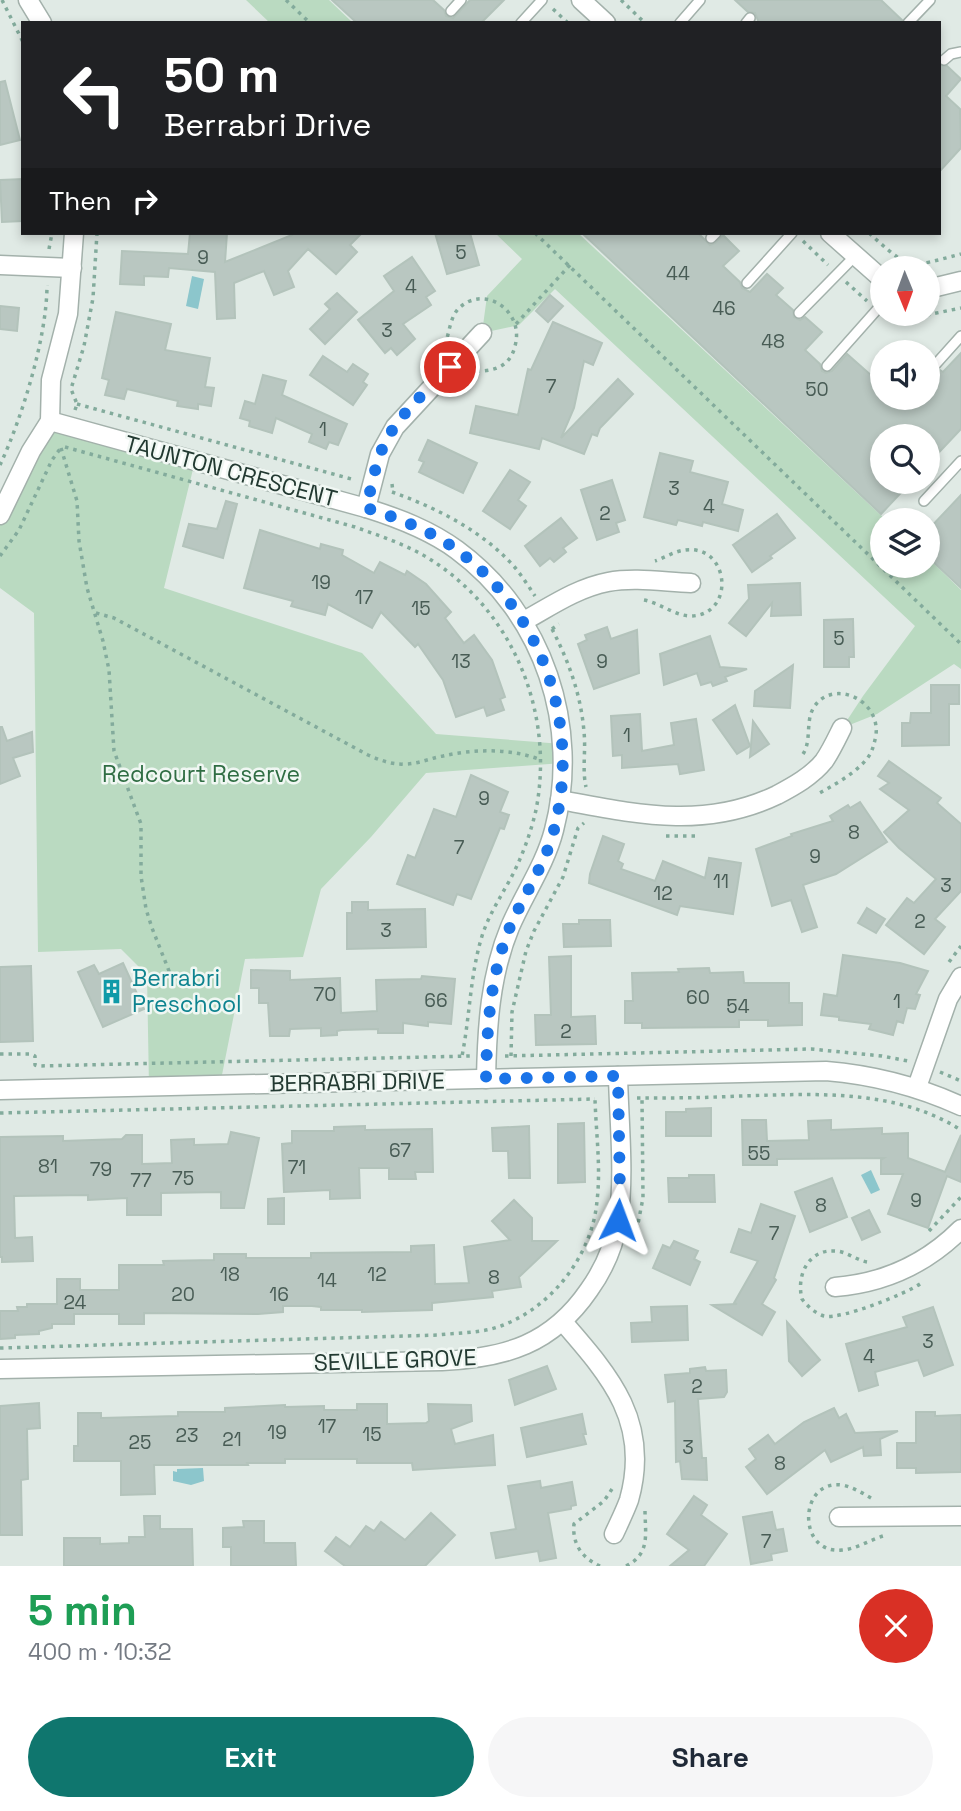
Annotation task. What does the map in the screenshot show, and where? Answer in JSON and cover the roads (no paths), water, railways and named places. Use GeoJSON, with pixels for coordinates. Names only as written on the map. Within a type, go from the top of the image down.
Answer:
{"type":"FeatureCollection","features":[{"type":"Feature","properties":{"kind":"street"},"geometry":{"type":"LineString","coordinates":[[28,0],[41,21]]}},
{"type":"Feature","properties":{"kind":"street"},"geometry":{"type":"LineString","coordinates":[[582,0],[601,21]]}},
{"type":"Feature","properties":{"kind":"street"},"geometry":{"type":"LineString","coordinates":[[0,515],[31,451],[50,421],[51,380],[64,334],[74,235]]}},
{"type":"Feature","properties":{"kind":"street"},"geometry":{"type":"LineString","coordinates":[[832,235],[870,269]]}},
{"type":"Feature","properties":{"kind":"street"},"geometry":{"type":"LineString","coordinates":[[0,265],[72,268]]}},
{"type":"Feature","properties":{"kind":"street"},"geometry":{"type":"LineString","coordinates":[[940,286],[961,281]]}},
{"type":"Feature","properties":{"kind":"street"},"geometry":{"type":"LineString","coordinates":[[366,508],[380,454],[395,427],[482,333]]}},
{"type":"Feature","properties":{"kind":"street","name":"TAUNTON CRESCENT"},"geometry":{"type":"LineString","coordinates":[[50,421],[366,508],[411,523],[459,551],[493,582],[524,621],[543,660],[558,713],[563,750],[561,800],[548,850],[510,927],[498,967],[489,1009],[486,1079]]}},
{"type":"Feature","properties":{"kind":"street"},"geometry":{"type":"LineString","coordinates":[[524,621],[576,592],[600,584],[635,580],[691,583]]}},
{"type":"Feature","properties":{"kind":"street"},"geometry":{"type":"LineString","coordinates":[[561,800],[648,816],[703,816],[731,810],[771,798],[802,781],[825,760],[842,728]]}},
{"type":"Feature","properties":{"kind":"street"},"geometry":{"type":"LineString","coordinates":[[917,1087],[948,999],[961,977]]}},
{"type":"Feature","properties":{"kind":"street","name":"BERRABRI DRIVE"},"geometry":{"type":"LineString","coordinates":[[0,1090],[826,1072],[874,1077],[917,1087],[961,1106]]}},
{"type":"Feature","properties":{"kind":"street","name":"SEVILLE GROVE"},"geometry":{"type":"LineString","coordinates":[[0,1369],[461,1360],[511,1350],[536,1339],[563,1322],[595,1281],[615,1235],[620,1196],[618,1076]]}},
{"type":"Feature","properties":{"kind":"street"},"geometry":{"type":"LineString","coordinates":[[835,1287],[885,1279],[931,1253],[961,1229]]}},
{"type":"Feature","properties":{"kind":"street"},"geometry":{"type":"LineString","coordinates":[[563,1322],[613,1383],[622,1398],[630,1424],[634,1443],[634,1472],[628,1501],[614,1534]]}},
{"type":"Feature","properties":{"kind":"street"},"geometry":{"type":"LineString","coordinates":[[839,1517],[961,1516]]}},
{"type":"Feature","properties":{"kind":"lane"},"geometry":{"type":"LineString","coordinates":[[451,11],[461,0]]}},
{"type":"Feature","properties":{"kind":"lane"},"geometry":{"type":"LineString","coordinates":[[524,21],[542,0]]}},
{"type":"Feature","properties":{"kind":"lane"},"geometry":{"type":"LineString","coordinates":[[682,21],[700,0]]}},
{"type":"Feature","properties":{"kind":"lane"},"geometry":{"type":"LineString","coordinates":[[910,21],[930,0]]}},
{"type":"Feature","properties":{"kind":"lane"},"geometry":{"type":"LineString","coordinates":[[944,60],[951,54],[961,52]]}},
{"type":"Feature","properties":{"kind":"lane"},"geometry":{"type":"LineString","coordinates":[[747,283],[790,235]]}},
{"type":"Feature","properties":{"kind":"lane"},"geometry":{"type":"LineString","coordinates":[[799,313],[855,256]]}},
{"type":"Feature","properties":{"kind":"lane"},"geometry":{"type":"LineString","coordinates":[[827,366],[870,318]]}},
{"type":"Feature","properties":{"kind":"lane"},"geometry":{"type":"LineString","coordinates":[[940,359],[961,336]]}},
{"type":"Feature","properties":{"kind":"lane"},"geometry":{"type":"LineString","coordinates":[[924,501],[961,461]]}},
{"type":"Feature","properties":{"kind":"water"},"geometry":{"type":"Polygon","coordinates":[[[192,276],[204,279],[198,309],[186,306],[192,276]]]}},
{"type":"Feature","properties":{"kind":"water"},"geometry":{"type":"Polygon","coordinates":[[[871,1170],[880,1190],[871,1194],[861,1175],[871,1170]]]}},
{"type":"Feature","properties":{"kind":"water"},"geometry":{"type":"Polygon","coordinates":[[[203,1468],[204,1481],[191,1485],[173,1481],[173,1471],[177,1472],[177,1469],[203,1468]]]}},
{"type":"Feature","properties":{"kind":"place","name":"Berrabri Preschool"},"geometry":{"type":"Point","coordinates":[112,991]}},
{"type":"Feature","properties":{"kind":"park label","name":"Redcourt Reserve"},"geometry":{"type":"Point","coordinates":[201,774]}}]}
